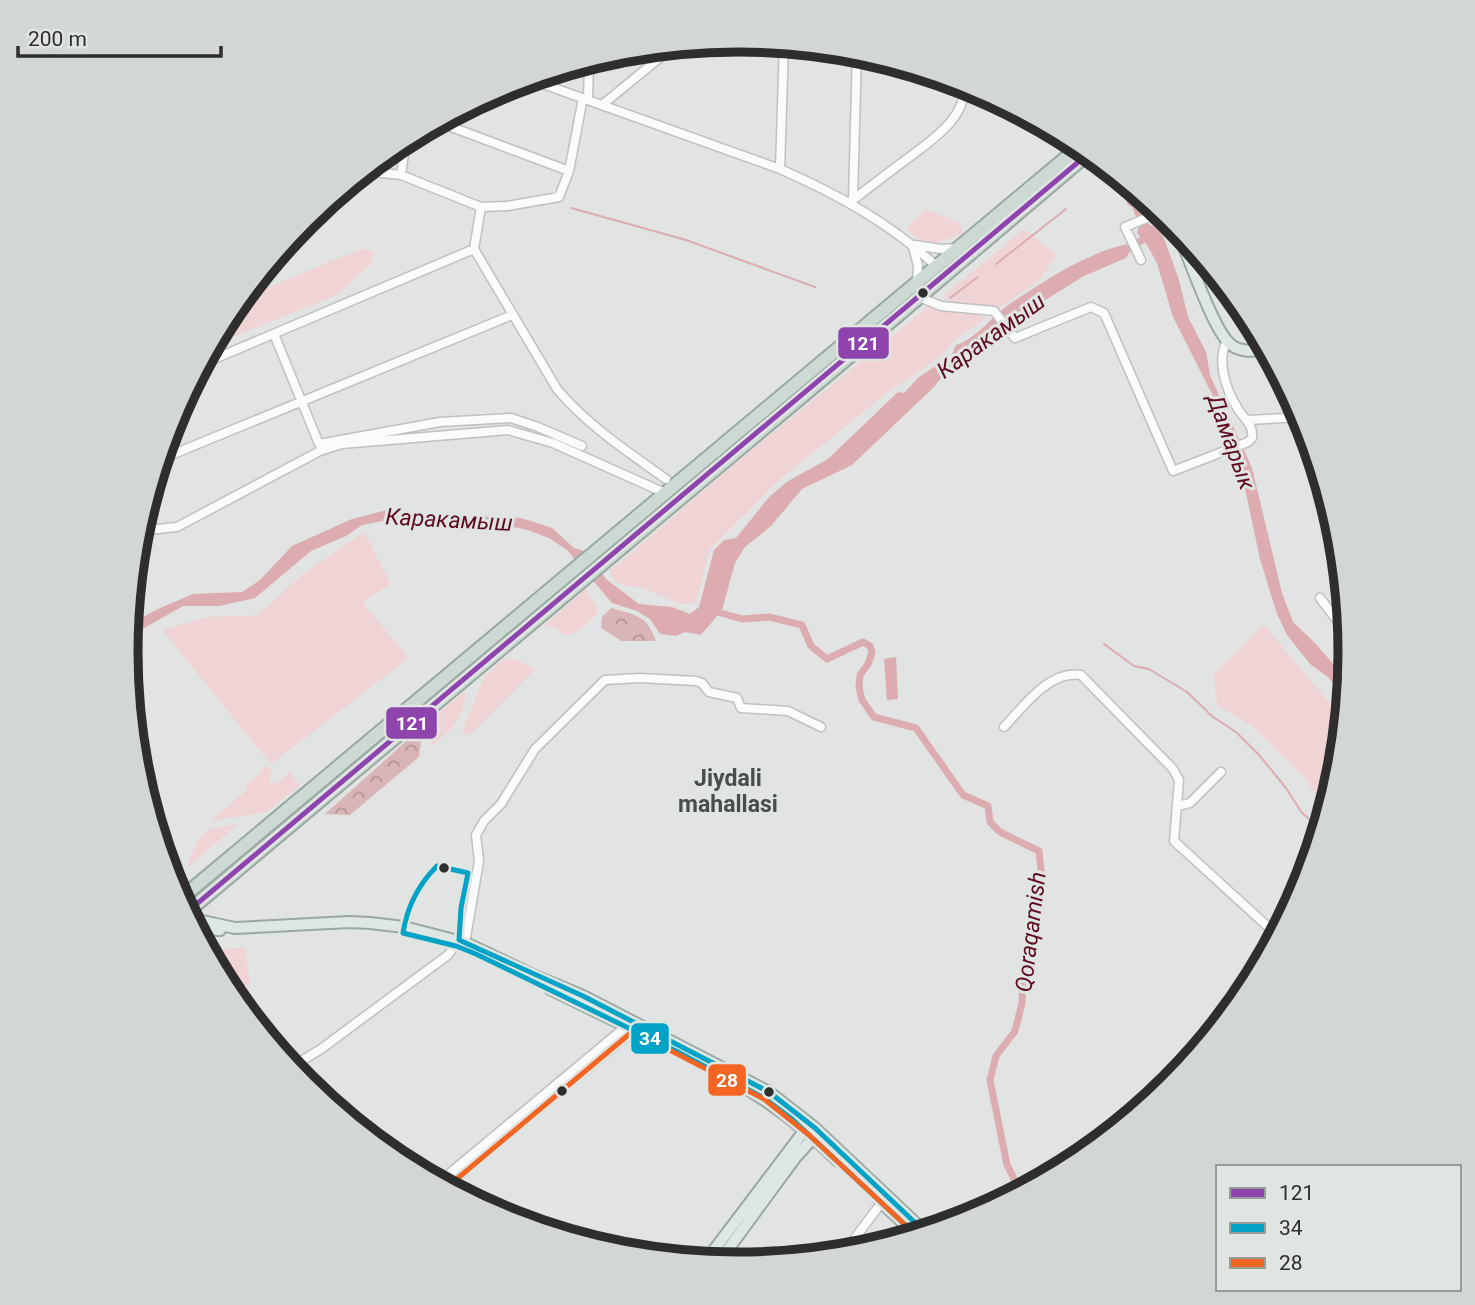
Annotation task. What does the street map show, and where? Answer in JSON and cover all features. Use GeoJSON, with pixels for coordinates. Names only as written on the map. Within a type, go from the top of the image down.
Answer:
{"type":"FeatureCollection","features":[{"type":"Feature","properties":{"kind":"highway"},"geometry":{"type":"LineString","coordinates":[[188,893],[567,574],[602,555],[824,378],[919,298],[958,248],[1071,154]]}},
{"type":"Feature","properties":{"kind":"highway"},"geometry":{"type":"LineString","coordinates":[[194,906],[577,585],[602,555],[665,493],[815,366],[917,281],[940,271],[1080,160]]}},
{"type":"Feature","properties":{"kind":"highway"},"geometry":{"type":"LineString","coordinates":[[815,366],[824,378]]}},
{"type":"Feature","properties":{"kind":"highway"},"geometry":{"type":"LineString","coordinates":[[369,740],[379,752]]}},
{"type":"Feature","properties":{"kind":"main road"},"geometry":{"type":"LineString","coordinates":[[1189,257],[1227,341],[1243,350],[1255,350]]}},
{"type":"Feature","properties":{"kind":"main road"},"geometry":{"type":"LineString","coordinates":[[200,921],[235,928],[349,922],[404,930],[461,945],[583,996],[629,1026],[763,1088],[917,1225]]}},
{"type":"Feature","properties":{"kind":"main road"},"geometry":{"type":"LineString","coordinates":[[206,930],[248,932],[348,928],[404,930]]}},
{"type":"Feature","properties":{"kind":"main road"},"geometry":{"type":"LineString","coordinates":[[811,1132],[908,1227]]}},
{"type":"Feature","properties":{"kind":"main road"},"geometry":{"type":"LineString","coordinates":[[714,1251],[811,1132]]}},
{"type":"Feature","properties":{"kind":"main road"},"geometry":{"type":"LineString","coordinates":[[726,1252],[811,1132]]}},
{"type":"Feature","properties":{"kind":"street"},"geometry":{"type":"LineString","coordinates":[[779,169],[784,55]]}},
{"type":"Feature","properties":{"kind":"street"},"geometry":{"type":"LineString","coordinates":[[602,106],[660,58]]}},
{"type":"Feature","properties":{"kind":"street"},"geometry":{"type":"LineString","coordinates":[[851,201],[857,64]]}},
{"type":"Feature","properties":{"kind":"street"},"geometry":{"type":"LineString","coordinates":[[377,172],[401,175],[481,206],[507,206],[559,197],[569,171],[585,99],[588,72]]}},
{"type":"Feature","properties":{"kind":"street"},"geometry":{"type":"LineString","coordinates":[[544,84],[779,169],[851,201],[912,244],[940,271]]}},
{"type":"Feature","properties":{"kind":"street"},"geometry":{"type":"LineString","coordinates":[[851,201],[936,139],[948,126],[963,96]]}},
{"type":"Feature","properties":{"kind":"street"},"geometry":{"type":"LineString","coordinates":[[449,126],[569,171]]}},
{"type":"Feature","properties":{"kind":"street"},"geometry":{"type":"LineString","coordinates":[[401,175],[404,154]]}},
{"type":"Feature","properties":{"kind":"street"},"geometry":{"type":"LineString","coordinates":[[481,206],[474,249],[557,389],[568,403],[609,438],[666,479]]}},
{"type":"Feature","properties":{"kind":"street"},"geometry":{"type":"LineString","coordinates":[[1142,260],[1125,227],[1150,217]]}},
{"type":"Feature","properties":{"kind":"street"},"geometry":{"type":"LineString","coordinates":[[912,244],[941,249],[958,248]]}},
{"type":"Feature","properties":{"kind":"street"},"geometry":{"type":"LineString","coordinates":[[912,244],[918,262],[917,281]]}},
{"type":"Feature","properties":{"kind":"street"},"geometry":{"type":"LineString","coordinates":[[214,359],[474,249]]}},
{"type":"Feature","properties":{"kind":"street"},"geometry":{"type":"LineString","coordinates":[[919,298],[941,306],[994,311],[1014,337],[1091,307],[1104,313],[1173,471],[1248,442],[1253,433],[1231,397],[1222,369],[1222,351],[1227,341]]}},
{"type":"Feature","properties":{"kind":"street"},"geometry":{"type":"LineString","coordinates":[[171,455],[512,315]]}},
{"type":"Feature","properties":{"kind":"street"},"geometry":{"type":"LineString","coordinates":[[274,334],[319,444],[440,422],[511,418],[582,446]]}},
{"type":"Feature","properties":{"kind":"street"},"geometry":{"type":"LineString","coordinates":[[1247,420],[1290,418]]}},
{"type":"Feature","properties":{"kind":"street"},"geometry":{"type":"LineString","coordinates":[[150,530],[177,527],[320,451],[342,444],[508,430],[553,443],[665,493]]}},
{"type":"Feature","properties":{"kind":"street"},"geometry":{"type":"LineString","coordinates":[[1320,597],[1336,619]]}},
{"type":"Feature","properties":{"kind":"street"},"geometry":{"type":"LineString","coordinates":[[1004,727],[1042,687],[1065,676],[1081,675],[1173,769],[1179,780],[1174,841],[1270,928]]}},
{"type":"Feature","properties":{"kind":"street"},"geometry":{"type":"LineString","coordinates":[[299,1062],[461,945],[479,862],[476,835],[484,821],[501,804],[535,749],[604,680],[640,678],[696,681],[702,683],[709,692],[737,698],[741,708],[788,711],[821,727]]}},
{"type":"Feature","properties":{"kind":"street"},"geometry":{"type":"LineString","coordinates":[[1177,806],[1190,803],[1221,772]]}},
{"type":"Feature","properties":{"kind":"street"},"geometry":{"type":"LineString","coordinates":[[446,1177],[629,1026]]}},
{"type":"Feature","properties":{"kind":"street"},"geometry":{"type":"LineString","coordinates":[[453,1181],[618,1044],[629,1026]]}},
{"type":"Feature","properties":{"kind":"street"},"geometry":{"type":"LineString","coordinates":[[852,1241],[882,1202]]}},
{"type":"Feature","properties":{"kind":"shaded area"},"geometry":{"type":"Polygon","coordinates":[[[925,209],[960,223],[963,233],[933,243],[914,236],[906,229],[925,209]]]}},
{"type":"Feature","properties":{"kind":"shaded area"},"geometry":{"type":"Polygon","coordinates":[[[1024,229],[1057,255],[1040,279],[999,308],[946,300],[944,295],[1024,229]]]}},
{"type":"Feature","properties":{"kind":"shaded area"},"geometry":{"type":"Polygon","coordinates":[[[361,249],[374,251],[370,265],[337,295],[226,340],[258,292],[361,249]]]}},
{"type":"Feature","properties":{"kind":"shaded area"},"geometry":{"type":"Polygon","coordinates":[[[928,307],[987,317],[955,340],[941,356],[888,392],[778,481],[710,549],[696,603],[680,604],[643,588],[615,581],[609,570],[928,307]]]}},
{"type":"Feature","properties":{"kind":"shaded area"},"geometry":{"type":"Polygon","coordinates":[[[808,378],[811,382],[613,549],[610,545],[808,378]]]}},
{"type":"Feature","properties":{"kind":"shaded area"},"geometry":{"type":"Polygon","coordinates":[[[364,532],[391,584],[362,602],[409,658],[271,764],[162,630],[207,617],[258,615],[303,574],[364,532]]]}},
{"type":"Feature","properties":{"kind":"shaded area"},"geometry":{"type":"Polygon","coordinates":[[[586,589],[599,611],[584,627],[571,635],[562,634],[557,628],[544,626],[586,589]]]}},
{"type":"Feature","properties":{"kind":"shaded area"},"geometry":{"type":"Polygon","coordinates":[[[553,594],[556,597],[384,741],[382,738],[553,594]]]}},
{"type":"Feature","properties":{"kind":"shaded area"},"geometry":{"type":"Polygon","coordinates":[[[1264,625],[1334,709],[1319,800],[1305,778],[1252,726],[1217,705],[1214,674],[1264,625]]]}},
{"type":"Feature","properties":{"kind":"shaded area"},"geometry":{"type":"Polygon","coordinates":[[[504,659],[514,659],[535,669],[469,736],[462,732],[484,677],[504,659]]]}},
{"type":"Feature","properties":{"kind":"shaded area"},"geometry":{"type":"Polygon","coordinates":[[[466,691],[455,723],[430,747],[434,717],[466,691]]]}},
{"type":"Feature","properties":{"kind":"shaded area"},"geometry":{"type":"Polygon","coordinates":[[[367,750],[370,753],[192,903],[191,899],[367,750]]]}},
{"type":"Feature","properties":{"kind":"shaded area"},"geometry":{"type":"Polygon","coordinates":[[[267,765],[272,771],[269,781],[272,783],[289,772],[300,785],[267,812],[210,821],[247,790],[246,786],[267,765]]]}},
{"type":"Feature","properties":{"kind":"shaded area"},"geometry":{"type":"Polygon","coordinates":[[[238,824],[187,868],[203,834],[216,828],[238,824]]]}},
{"type":"Feature","properties":{"kind":"shaded area"},"geometry":{"type":"Polygon","coordinates":[[[245,947],[250,986],[240,987],[223,961],[222,950],[245,947]]]}},
{"type":"Feature","properties":{"kind":"green space"},"geometry":{"type":"Polygon","coordinates":[[[611,608],[639,617],[649,626],[656,641],[621,641],[601,628],[602,617],[611,608]]]}},
{"type":"Feature","properties":{"kind":"green space"},"geometry":{"type":"Polygon","coordinates":[[[423,726],[419,757],[350,815],[325,814],[423,726]]]}},
{"type":"Feature","properties":{"kind":"water"},"geometry":{"type":"Polygon","coordinates":[[[1121,191],[1139,207],[1136,209],[1128,205],[1121,191]]]}},
{"type":"Feature","properties":{"kind":"water"},"geometry":{"type":"Polygon","coordinates":[[[1147,223],[1160,230],[1165,241],[1179,280],[1188,317],[1206,352],[1210,375],[1252,468],[1282,593],[1293,622],[1337,669],[1336,688],[1328,677],[1310,664],[1287,635],[1277,614],[1260,559],[1244,484],[1217,404],[1173,317],[1157,263],[1137,233],[1139,227],[1147,223]]]}},
{"type":"Feature","properties":{"kind":"water"},"geometry":{"type":"Polygon","coordinates":[[[1127,244],[1129,252],[1126,258],[1084,276],[1039,304],[1002,334],[955,361],[933,388],[852,465],[802,489],[771,526],[745,547],[735,563],[722,610],[701,635],[685,632],[676,636],[660,634],[650,619],[637,611],[612,603],[567,550],[549,538],[513,527],[472,524],[461,529],[398,518],[362,525],[346,536],[311,551],[255,598],[219,606],[183,606],[138,632],[139,619],[158,609],[193,594],[242,592],[260,580],[292,546],[352,519],[387,510],[443,519],[498,516],[521,518],[552,528],[574,548],[587,552],[606,579],[639,604],[672,607],[690,614],[699,607],[714,550],[724,540],[736,538],[770,496],[788,481],[828,459],[898,392],[904,393],[919,377],[951,356],[956,345],[976,334],[1007,306],[1080,261],[1127,244]]]}},
{"type":"Feature","properties":{"kind":"water"},"geometry":{"type":"Polygon","coordinates":[[[896,657],[898,699],[887,700],[884,659],[896,657]]]}},
{"type":"Feature","properties":{"kind":"waterway","name":"Дамарык"},"geometry":{"type":"LineString","coordinates":[[1133,201],[1148,233]]}},
{"type":"Feature","properties":{"kind":"waterway"},"geometry":{"type":"LineString","coordinates":[[571,208],[686,240],[815,287]]}},
{"type":"Feature","properties":{"kind":"waterway"},"geometry":{"type":"LineString","coordinates":[[996,264],[1066,209]]}},
{"type":"Feature","properties":{"kind":"waterway","name":"Каракамыш"},"geometry":{"type":"LineString","coordinates":[[1122,253],[1150,235]]}},
{"type":"Feature","properties":{"kind":"waterway"},"geometry":{"type":"LineString","coordinates":[[950,298],[978,277]]}},
{"type":"Feature","properties":{"kind":"waterway","name":"Qoraqamish"},"geometry":{"type":"LineString","coordinates":[[714,611],[742,619],[769,617],[802,625],[811,646],[827,659],[863,642],[870,646],[872,653],[860,675],[859,687],[862,700],[874,717],[916,728],[963,795],[988,806],[990,822],[1000,832],[1039,851],[1042,880],[1032,918],[1022,1003],[1015,1031],[996,1056],[990,1080],[1007,1165],[1017,1184]]}},
{"type":"Feature","properties":{"kind":"waterway"},"geometry":{"type":"LineString","coordinates":[[1104,644],[1134,666],[1149,669],[1187,692],[1213,717],[1236,732],[1259,755],[1302,813],[1313,822]]}},
{"type":"Feature","properties":{"kind":"transit line","name":"121"},"geometry":{"type":"LineString","coordinates":[[194,906],[1080,160]]}},
{"type":"Feature","properties":{"kind":"transit line","name":"34"},"geometry":{"type":"LineString","coordinates":[[908,1228],[792,1119],[764,1098],[676,1051],[476,954],[456,946],[403,933],[407,914],[424,881],[437,866],[468,873],[461,908],[459,940],[583,996],[769,1092],[815,1128],[917,1225]]}},
{"type":"Feature","properties":{"kind":"transit line","name":"28"},"geometry":{"type":"LineString","coordinates":[[454,1181],[633,1031],[764,1099],[809,1135],[908,1228]]}},
{"type":"Feature","properties":{"kind":"district","name":"Jiydali mahallasi"},"geometry":{"type":"Point","coordinates":[728,791]}}]}
